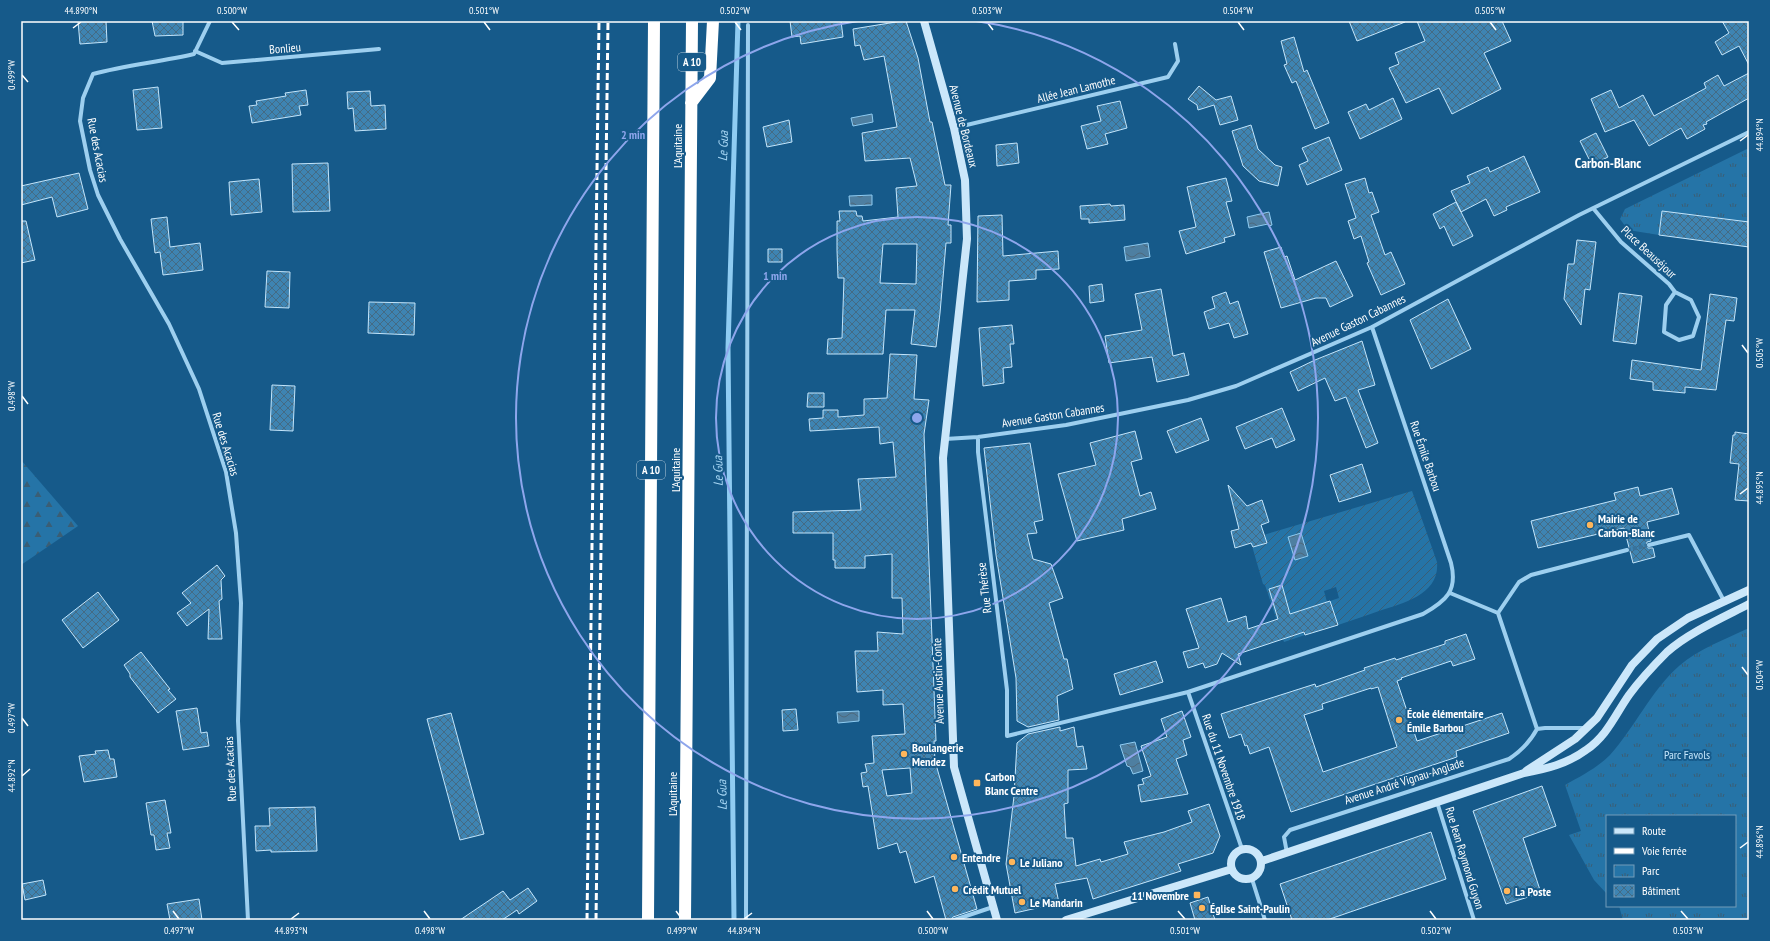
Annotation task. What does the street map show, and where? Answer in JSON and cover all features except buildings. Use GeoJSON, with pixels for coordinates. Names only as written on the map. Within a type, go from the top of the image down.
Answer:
{"type":"FeatureCollection","features":[{"type":"Feature","properties":{"kind":"highway","name":"L'Aquitaine"},"geometry":{"type":"LineString","coordinates":[[648,920],[654,21]]}},
{"type":"Feature","properties":{"kind":"highway","name":"L'Aquitaine"},"geometry":{"type":"LineString","coordinates":[[685,920],[692,21]]}},
{"type":"Feature","properties":{"kind":"highway"},"geometry":{"type":"LineString","coordinates":[[691,103],[710,78],[713,21]]}},
{"type":"Feature","properties":{"kind":"street"},"geometry":{"type":"LineString","coordinates":[[196,51],[210,21]]}},
{"type":"Feature","properties":{"kind":"street","name":"Avenue de Bordeaux"},"geometry":{"type":"LineString","coordinates":[[924,21],[954,128],[964,180],[967,239],[945,439]]}},
{"type":"Feature","properties":{"kind":"street"},"geometry":{"type":"LineString","coordinates":[[746,920],[748,25]]}},
{"type":"Feature","properties":{"kind":"street","name":"Allée Jean Lamothe"},"geometry":{"type":"LineString","coordinates":[[954,128],[1168,77],[1178,60],[1175,44]]}},
{"type":"Feature","properties":{"kind":"street","name":"Bonlieu"},"geometry":{"type":"LineString","coordinates":[[196,51],[222,63],[379,49]]}},
{"type":"Feature","properties":{"kind":"street","name":"Rue des Acacias"},"geometry":{"type":"LineString","coordinates":[[196,51],[194,54],[163,62],[125,66],[93,74],[83,98],[80,121],[90,170],[98,195],[120,239],[169,324],[199,389],[226,472],[236,533],[241,603],[238,721],[248,920]]}},
{"type":"Feature","properties":{"kind":"street","name":"Avenue Gaston Cabannes"},"geometry":{"type":"LineString","coordinates":[[945,439],[978,437],[1066,425],[1188,400],[1236,386],[1372,327],[1512,250],[1593,208],[1749,132]]}},
{"type":"Feature","properties":{"kind":"street","name":"Place Beauséjour"},"geometry":{"type":"LineString","coordinates":[[1593,208],[1621,242],[1669,284],[1675,292],[1692,300],[1698,317],[1693,336],[1679,340],[1664,332],[1666,305],[1675,292]]}},
{"type":"Feature","properties":{"kind":"street","name":"Rue Émile Barbou"},"geometry":{"type":"LineString","coordinates":[[1372,327],[1451,563],[1454,580],[1450,593]]}},
{"type":"Feature","properties":{"kind":"street","name":"Rue Thérèse"},"geometry":{"type":"LineString","coordinates":[[978,437],[979,459],[1008,690],[1008,736],[1188,692]]}},
{"type":"Feature","properties":{"kind":"street","name":"Avenue Austin-Conte"},"geometry":{"type":"LineString","coordinates":[[945,439],[943,458],[954,767],[997,920]]}},
{"type":"Feature","properties":{"kind":"street"},"geometry":{"type":"LineString","coordinates":[[1649,545],[1689,536],[1724,601]]}},
{"type":"Feature","properties":{"kind":"street"},"geometry":{"type":"LineString","coordinates":[[1498,613],[1519,582],[1531,575],[1628,550]]}},
{"type":"Feature","properties":{"kind":"street"},"geometry":{"type":"LineString","coordinates":[[1524,773],[1575,739],[1597,718],[1632,665],[1657,639],[1689,618],[1749,590]]}},
{"type":"Feature","properties":{"kind":"street"},"geometry":{"type":"LineString","coordinates":[[1188,692],[1423,614],[1442,602],[1450,593],[1498,613],[1537,729],[1587,728]]}},
{"type":"Feature","properties":{"kind":"street"},"geometry":{"type":"LineString","coordinates":[[1262,861],[1524,773],[1550,768],[1586,750],[1600,739],[1633,690],[1669,651],[1697,632],[1749,604]]}},
{"type":"Feature","properties":{"kind":"street","name":"Rue du 11 Novembre 1918"},"geometry":{"type":"LineString","coordinates":[[1188,692],[1242,849]]}},
{"type":"Feature","properties":{"kind":"street","name":"Avenue André Vignau-Anglade"},"geometry":{"type":"LineString","coordinates":[[1287,853],[1284,837],[1290,830],[1509,760],[1519,753],[1531,740],[1537,729]]}},
{"type":"Feature","properties":{"kind":"street","name":"Rue Jean Raymond Guyon"},"geometry":{"type":"LineString","coordinates":[[1437,802],[1474,920]]}},
{"type":"Feature","properties":{"kind":"street"},"geometry":{"type":"LineString","coordinates":[[1242,849],[1257,852],[1262,861],[1260,872],[1252,879],[1247,880],[1238,877],[1232,869],[1231,864],[1234,855],[1242,849]]}},
{"type":"Feature","properties":{"kind":"street"},"geometry":{"type":"LineString","coordinates":[[1066,920],[1232,869]]}},
{"type":"Feature","properties":{"kind":"street"},"geometry":{"type":"LineString","coordinates":[[1252,879],[1265,920]]}},
{"type":"Feature","properties":{"kind":"street"},"geometry":{"type":"LineString","coordinates":[[954,920],[993,906]]}},
{"type":"Feature","properties":{"kind":"green space"},"geometry":{"type":"Polygon","coordinates":[[[1749,148],[1749,222],[1662,211],[1659,235],[1628,230],[1620,219],[1625,209],[1749,148]]]}},
{"type":"Feature","properties":{"kind":"green space"},"geometry":{"type":"Polygon","coordinates":[[[21,460],[78,526],[21,565],[21,460]]]}},
{"type":"Feature","properties":{"kind":"green space"},"geometry":{"type":"Polygon","coordinates":[[[1412,491],[1437,562],[1433,582],[1418,596],[1338,625],[1330,601],[1339,598],[1336,587],[1324,591],[1327,602],[1298,612],[1305,635],[1284,642],[1265,585],[1263,584],[1250,539],[1412,491]]]}},
{"type":"Feature","properties":{"kind":"green space","name":"Parc Favols"},"geometry":{"type":"Polygon","coordinates":[[[1749,628],[1749,920],[1623,920],[1619,907],[1736,907],[1736,815],[1606,815],[1606,893],[1594,880],[1569,835],[1581,831],[1565,785],[1594,768],[1610,755],[1651,698],[1679,666],[1703,649],[1749,628]]]}},
{"type":"Feature","properties":{"kind":"water"},"geometry":{"type":"Polygon","coordinates":[[[872,114],[873,122],[853,126],[851,118],[872,114]]]}},
{"type":"Feature","properties":{"kind":"water"},"geometry":{"type":"Polygon","coordinates":[[[872,195],[872,205],[850,206],[849,196],[872,195]]]}},
{"type":"Feature","properties":{"kind":"water"},"geometry":{"type":"Polygon","coordinates":[[[1269,212],[1272,225],[1269,226],[1268,224],[1249,228],[1247,217],[1269,212]]]}},
{"type":"Feature","properties":{"kind":"water"},"geometry":{"type":"Polygon","coordinates":[[[1148,243],[1150,257],[1126,261],[1124,247],[1148,243]]]}},
{"type":"Feature","properties":{"kind":"water"},"geometry":{"type":"Polygon","coordinates":[[[1301,533],[1308,556],[1295,560],[1288,537],[1301,533]]]}},
{"type":"Feature","properties":{"kind":"water"},"geometry":{"type":"Polygon","coordinates":[[[859,711],[859,721],[838,723],[837,712],[859,711]]]}},
{"type":"Feature","properties":{"kind":"water"},"geometry":{"type":"Polygon","coordinates":[[[1135,742],[1143,771],[1133,774],[1130,767],[1127,766],[1120,745],[1135,742]]]}},
{"type":"Feature","properties":{"kind":"waterway","name":"Le Gua"},"geometry":{"type":"LineString","coordinates":[[734,920],[728,348],[738,21]]}},
{"type":"Feature","properties":{"kind":"tunnel"},"geometry":{"type":"LineString","coordinates":[[1627,550],[1649,545]]}},
{"type":"Feature","properties":{"kind":"railway"},"geometry":{"type":"LineString","coordinates":[[587,920],[599,21]]}},
{"type":"Feature","properties":{"kind":"railway"},"geometry":{"type":"LineString","coordinates":[[596,920],[608,21]]}},
{"type":"Feature","properties":{"kind":"place","name":"Mairie de Carbon-Blanc"},"geometry":{"type":"Point","coordinates":[1590,525]}},
{"type":"Feature","properties":{"kind":"place","name":"École élémentaire Émile Barbou"},"geometry":{"type":"Point","coordinates":[1399,720]}},
{"type":"Feature","properties":{"kind":"place","name":"Boulangerie Mendez"},"geometry":{"type":"Point","coordinates":[904,754]}},
{"type":"Feature","properties":{"kind":"place","name":"Carbon Blanc Centre"},"geometry":{"type":"Point","coordinates":[977,783]}},
{"type":"Feature","properties":{"kind":"place","name":"Entendre"},"geometry":{"type":"Point","coordinates":[954,857]}},
{"type":"Feature","properties":{"kind":"place","name":"Le Juliano"},"geometry":{"type":"Point","coordinates":[1012,862]}},
{"type":"Feature","properties":{"kind":"place","name":"Crédit Mutuel"},"geometry":{"type":"Point","coordinates":[955,889]}},
{"type":"Feature","properties":{"kind":"place","name":"La Poste"},"geometry":{"type":"Point","coordinates":[1507,891]}},
{"type":"Feature","properties":{"kind":"place","name":"11 Novembre"},"geometry":{"type":"Point","coordinates":[1197,895]}},
{"type":"Feature","properties":{"kind":"place","name":"Le Mandarin"},"geometry":{"type":"Point","coordinates":[1022,902]}},
{"type":"Feature","properties":{"kind":"place","name":"Église Saint-Paulin"},"geometry":{"type":"Point","coordinates":[1202,908]}},
{"type":"Feature","properties":{"kind":"district","name":"Carbon-Blanc"},"geometry":{"type":"Point","coordinates":[1608,163]}}]}
